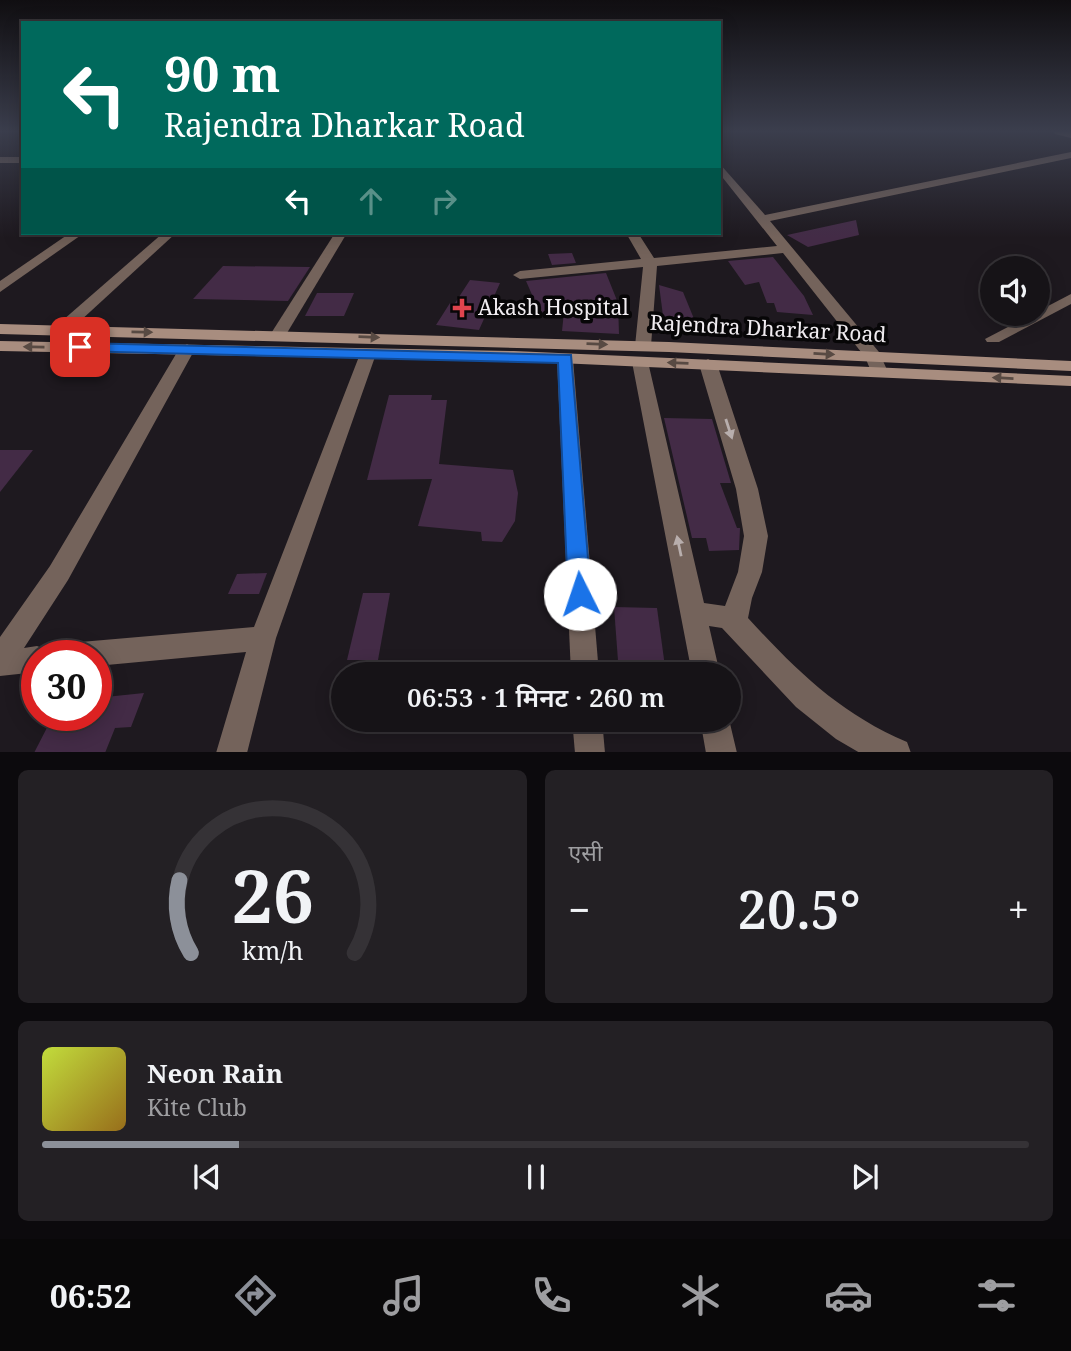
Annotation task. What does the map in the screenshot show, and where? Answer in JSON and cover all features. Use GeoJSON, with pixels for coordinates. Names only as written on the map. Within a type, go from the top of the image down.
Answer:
{"type":"FeatureCollection","features":[{"type":"Feature","properties":{"kind":"main road","name":"Rajendra Dharkar Road"},"geometry":{"type":"LineString","coordinates":[[0,329],[278,335],[514,349],[876,364],[1071,381]]}},
{"type":"Feature","properties":{"kind":"main road","name":"Rajendra Dharkar Road"},"geometry":{"type":"LineString","coordinates":[[0,346],[368,354],[514,349],[565,359],[642,354],[708,364],[1071,366]]}},
{"type":"Feature","properties":{"kind":"street"},"geometry":{"type":"LineString","coordinates":[[764,219],[1013,167]]}},
{"type":"Feature","properties":{"kind":"street"},"geometry":{"type":"LineString","coordinates":[[721,168],[764,219],[876,364]]}},
{"type":"Feature","properties":{"kind":"street"},"geometry":{"type":"LineString","coordinates":[[0,288],[75,235]]}},
{"type":"Feature","properties":{"kind":"street"},"geometry":{"type":"LineString","coordinates":[[61,330],[168,235]]}},
{"type":"Feature","properties":{"kind":"street"},"geometry":{"type":"LineString","coordinates":[[278,335],[340,235]]}},
{"type":"Feature","properties":{"kind":"street"},"geometry":{"type":"LineString","coordinates":[[633,235],[650,263],[642,354],[703,662]]}},
{"type":"Feature","properties":{"kind":"street"},"geometry":{"type":"LineString","coordinates":[[520,275],[787,249]]}},
{"type":"Feature","properties":{"kind":"street"},"geometry":{"type":"LineString","coordinates":[[993,339],[1071,298]]}},
{"type":"Feature","properties":{"kind":"street"},"geometry":{"type":"LineString","coordinates":[[0,661],[59,573],[187,349]]}},
{"type":"Feature","properties":{"kind":"street"},"geometry":{"type":"LineString","coordinates":[[231,752],[263,638],[368,354]]}},
{"type":"Feature","properties":{"kind":"street"},"geometry":{"type":"LineString","coordinates":[[565,359],[584,662]]}},
{"type":"Feature","properties":{"kind":"street"},"geometry":{"type":"LineString","coordinates":[[708,364],[747,489],[756,536],[750,572],[739,598],[734,621]]}},
{"type":"Feature","properties":{"kind":"street"},"geometry":{"type":"LineString","coordinates":[[693,613],[725,617],[734,621],[801,695],[831,720],[896,752]]}},
{"type":"Feature","properties":{"kind":"street"},"geometry":{"type":"LineString","coordinates":[[112,652],[263,638]]}},
{"type":"Feature","properties":{"kind":"street"},"geometry":{"type":"LineString","coordinates":[[0,661],[21,660]]}},
{"type":"Feature","properties":{"kind":"street"},"geometry":{"type":"LineString","coordinates":[[588,732],[590,752]]}},
{"type":"Feature","properties":{"kind":"street"},"geometry":{"type":"LineString","coordinates":[[718,732],[722,752]]}},
{"type":"Feature","properties":{"kind":"building"},"geometry":{"type":"Polygon","coordinates":[[[856,220],[859,235],[808,247],[787,235],[856,220]]]}},
{"type":"Feature","properties":{"kind":"building"},"geometry":{"type":"Polygon","coordinates":[[[572,253],[576,263],[552,265],[548,254],[572,253]]]}},
{"type":"Feature","properties":{"kind":"building"},"geometry":{"type":"Polygon","coordinates":[[[773,257],[804,296],[813,315],[777,312],[774,303],[767,303],[759,282],[745,285],[728,261],[773,257]]]}},
{"type":"Feature","properties":{"kind":"building"},"geometry":{"type":"Polygon","coordinates":[[[223,266],[310,267],[288,301],[193,299],[223,266]]]}},
{"type":"Feature","properties":{"kind":"building"},"geometry":{"type":"Polygon","coordinates":[[[606,273],[618,303],[619,334],[562,331],[564,312],[540,313],[526,281],[606,273]]]}},
{"type":"Feature","properties":{"kind":"building"},"geometry":{"type":"Polygon","coordinates":[[[470,280],[500,283],[479,330],[436,325],[450,303],[455,303],[470,280]]]}},
{"type":"Feature","properties":{"kind":"building"},"geometry":{"type":"Polygon","coordinates":[[[659,285],[683,292],[699,331],[665,331],[659,285]]]}},
{"type":"Feature","properties":{"kind":"building"},"geometry":{"type":"Polygon","coordinates":[[[317,293],[354,293],[344,316],[305,316],[317,293]]]}},
{"type":"Feature","properties":{"kind":"building"},"geometry":{"type":"Polygon","coordinates":[[[389,395],[432,395],[431,400],[447,400],[439,464],[513,470],[518,493],[515,521],[502,542],[482,541],[481,532],[418,526],[432,479],[367,480],[389,395]]]}},
{"type":"Feature","properties":{"kind":"building"},"geometry":{"type":"Polygon","coordinates":[[[664,418],[712,419],[731,483],[720,483],[737,528],[740,528],[739,550],[709,551],[706,538],[692,538],[664,418]]]}},
{"type":"Feature","properties":{"kind":"building"},"geometry":{"type":"Polygon","coordinates":[[[0,450],[33,450],[0,492],[0,450]]]}},
{"type":"Feature","properties":{"kind":"building"},"geometry":{"type":"Polygon","coordinates":[[[267,573],[259,594],[228,594],[237,574],[267,573]]]}},
{"type":"Feature","properties":{"kind":"building"},"geometry":{"type":"Polygon","coordinates":[[[363,593],[390,593],[378,660],[347,660],[363,593]]]}},
{"type":"Feature","properties":{"kind":"building"},"geometry":{"type":"Polygon","coordinates":[[[614,607],[657,608],[664,662],[618,662],[614,607]]]}},
{"type":"Feature","properties":{"kind":"building"},"geometry":{"type":"Polygon","coordinates":[[[144,693],[131,727],[115,728],[105,752],[35,752],[45,731],[112,731],[112,696],[144,693]]]}},
{"type":"Feature","properties":{"kind":"place","name":"Akash Hospital"},"geometry":{"type":"Point","coordinates":[462,308]}},
{"type":"Feature","properties":{"kind":"route"},"geometry":{"type":"LineString","coordinates":[[80,347],[565,359],[580,594]]}}]}
